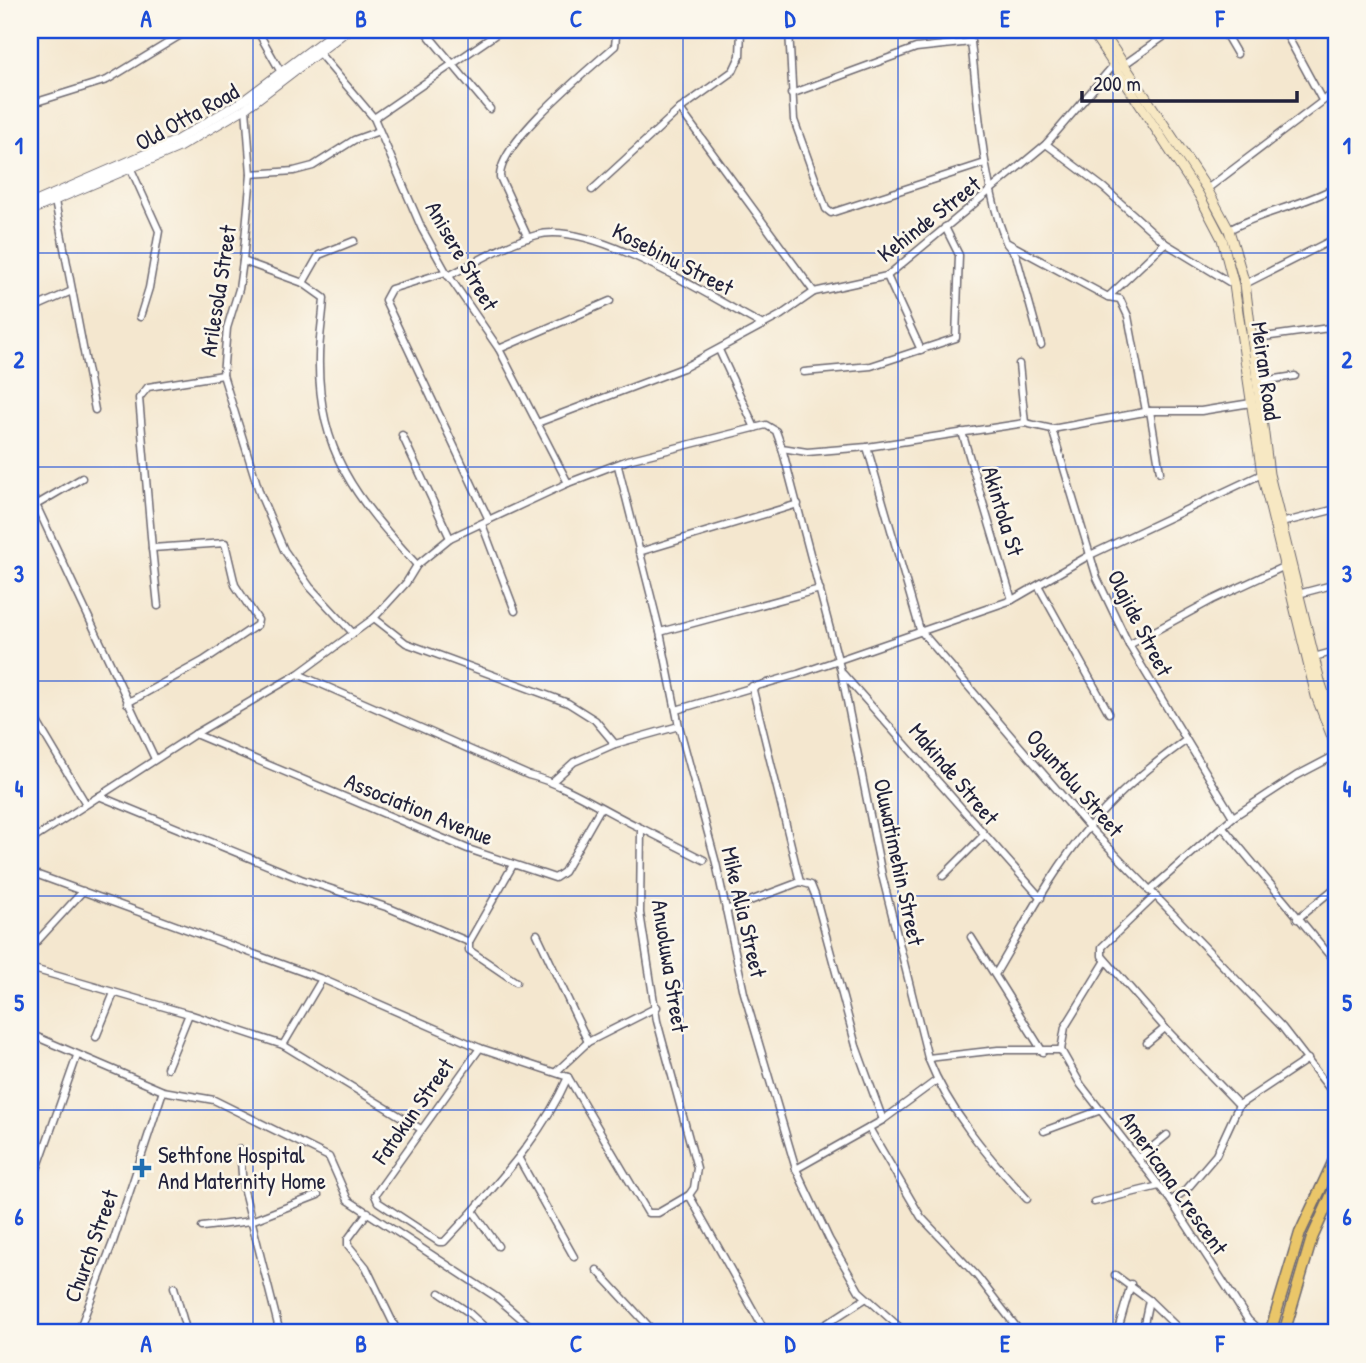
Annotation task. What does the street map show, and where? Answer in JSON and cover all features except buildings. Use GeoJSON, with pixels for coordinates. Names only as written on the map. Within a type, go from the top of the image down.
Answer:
{"type":"FeatureCollection","features":[{"type":"Feature","properties":{"kind":"highway"},"geometry":{"type":"LineString","coordinates":[[1270,1333],[1300,1233],[1336,1156]]}},
{"type":"Feature","properties":{"kind":"highway"},"geometry":{"type":"LineString","coordinates":[[1284,1333],[1312,1238],[1336,1185]]}},
{"type":"Feature","properties":{"kind":"main road","name":"Meiran Road"},"geometry":{"type":"LineString","coordinates":[[1091,30],[1207,190],[1229,230],[1245,284],[1251,403],[1262,474],[1336,747]]}},
{"type":"Feature","properties":{"kind":"main road","name":"Meiran Road"},"geometry":{"type":"LineString","coordinates":[[1101,30],[1117,66],[1213,218],[1222,239],[1256,382],[1269,474],[1328,720],[1336,729]]}},
{"type":"Feature","properties":{"kind":"street"},"geometry":{"type":"LineString","coordinates":[[30,104],[107,80],[189,30]]}},
{"type":"Feature","properties":{"kind":"street"},"geometry":{"type":"LineString","coordinates":[[257,30],[282,74]]}},
{"type":"Feature","properties":{"kind":"street","name":"Old Otta Road"},"geometry":{"type":"LineString","coordinates":[[30,204],[175,141],[282,74],[337,30]]}},
{"type":"Feature","properties":{"kind":"street","name":"Old Otta Road"},"geometry":{"type":"LineString","coordinates":[[30,211],[178,148],[246,108],[348,30]]}},
{"type":"Feature","properties":{"kind":"street"},"geometry":{"type":"LineString","coordinates":[[424,30],[490,109]]}},
{"type":"Feature","properties":{"kind":"street"},"geometry":{"type":"LineString","coordinates":[[374,118],[502,30]]}},
{"type":"Feature","properties":{"kind":"street"},"geometry":{"type":"LineString","coordinates":[[528,238],[500,177],[501,167],[532,122],[615,46],[616,36],[609,30]]}},
{"type":"Feature","properties":{"kind":"street"},"geometry":{"type":"LineString","coordinates":[[592,190],[680,109],[733,71],[740,56],[741,30]]}},
{"type":"Feature","properties":{"kind":"street"},"geometry":{"type":"LineString","coordinates":[[789,30],[791,94],[796,128],[831,213],[985,163]]}},
{"type":"Feature","properties":{"kind":"street"},"geometry":{"type":"LineString","coordinates":[[967,30],[971,43],[985,163],[993,191],[992,205],[1006,242],[1016,255],[1041,345]]}},
{"type":"Feature","properties":{"kind":"street","name":"Kehinde Street"},"geometry":{"type":"LineString","coordinates":[[537,423],[683,368],[763,325],[814,292],[887,276],[993,191],[1046,144],[1117,66],[1173,30]]}},
{"type":"Feature","properties":{"kind":"street"},"geometry":{"type":"LineString","coordinates":[[1223,30],[1237,54]]}},
{"type":"Feature","properties":{"kind":"street"},"geometry":{"type":"LineString","coordinates":[[1284,30],[1322,100]]}},
{"type":"Feature","properties":{"kind":"street"},"geometry":{"type":"LineString","coordinates":[[791,94],[916,48],[971,43]]}},
{"type":"Feature","properties":{"kind":"street","name":"Anisere Street"},"geometry":{"type":"LineString","coordinates":[[319,53],[374,118],[422,229],[447,274],[499,349],[568,483]]}},
{"type":"Feature","properties":{"kind":"street"},"geometry":{"type":"LineString","coordinates":[[1207,190],[1336,91]]}},
{"type":"Feature","properties":{"kind":"street","name":"Arilesola Street"},"geometry":{"type":"LineString","coordinates":[[246,108],[251,174],[243,261],[239,289],[227,328],[223,375],[272,525],[284,550],[310,587],[352,632]]}},
{"type":"Feature","properties":{"kind":"street"},"geometry":{"type":"LineString","coordinates":[[680,109],[814,292]]}},
{"type":"Feature","properties":{"kind":"street"},"geometry":{"type":"LineString","coordinates":[[251,174],[283,173],[313,166],[332,157],[354,140],[379,131]]}},
{"type":"Feature","properties":{"kind":"street"},"geometry":{"type":"LineString","coordinates":[[1046,144],[1104,188],[1165,243],[1234,285]]}},
{"type":"Feature","properties":{"kind":"street"},"geometry":{"type":"LineString","coordinates":[[131,169],[159,231],[149,288],[139,317]]}},
{"type":"Feature","properties":{"kind":"street"},"geometry":{"type":"LineString","coordinates":[[1229,230],[1250,219],[1313,200],[1336,187]]}},
{"type":"Feature","properties":{"kind":"street"},"geometry":{"type":"LineString","coordinates":[[55,201],[95,410]]}},
{"type":"Feature","properties":{"kind":"street"},"geometry":{"type":"LineString","coordinates":[[804,372],[861,368],[950,341],[958,331],[959,255],[946,227]]}},
{"type":"Feature","properties":{"kind":"street","name":"Kosebinu Street"},"geometry":{"type":"LineString","coordinates":[[489,520],[384,300],[391,289],[447,274],[528,238],[563,232],[615,245],[763,325]]}},
{"type":"Feature","properties":{"kind":"street"},"geometry":{"type":"LineString","coordinates":[[1245,284],[1336,239]]}},
{"type":"Feature","properties":{"kind":"street"},"geometry":{"type":"LineString","coordinates":[[303,283],[319,255],[354,241]]}},
{"type":"Feature","properties":{"kind":"street"},"geometry":{"type":"LineString","coordinates":[[1006,242],[1108,297],[1120,299],[1128,316],[1160,472]]}},
{"type":"Feature","properties":{"kind":"street"},"geometry":{"type":"LineString","coordinates":[[1108,297],[1165,243]]}},
{"type":"Feature","properties":{"kind":"street"},"geometry":{"type":"LineString","coordinates":[[243,261],[303,283],[324,298],[319,378],[326,425],[333,446],[356,495],[417,565]]}},
{"type":"Feature","properties":{"kind":"street"},"geometry":{"type":"LineString","coordinates":[[887,276],[922,350]]}},
{"type":"Feature","properties":{"kind":"street"},"geometry":{"type":"LineString","coordinates":[[31,309],[72,291]]}},
{"type":"Feature","properties":{"kind":"street"},"geometry":{"type":"LineString","coordinates":[[499,349],[610,301]]}},
{"type":"Feature","properties":{"kind":"street"},"geometry":{"type":"LineString","coordinates":[[1246,339],[1336,327]]}},
{"type":"Feature","properties":{"kind":"street"},"geometry":{"type":"LineString","coordinates":[[719,350],[755,428]]}},
{"type":"Feature","properties":{"kind":"street"},"geometry":{"type":"LineString","coordinates":[[1019,363],[1026,423]]}},
{"type":"Feature","properties":{"kind":"street"},"geometry":{"type":"LineString","coordinates":[[158,606],[139,398],[148,387],[223,375]]}},
{"type":"Feature","properties":{"kind":"street"},"geometry":{"type":"LineString","coordinates":[[1256,382],[1295,376]]}},
{"type":"Feature","properties":{"kind":"street"},"geometry":{"type":"LineString","coordinates":[[30,841],[195,734],[298,674],[374,618],[406,583],[417,565],[450,538],[568,483],[628,460],[771,426],[776,431],[782,448],[807,452],[866,447],[1026,423],[1052,429],[1148,411],[1201,411],[1251,403]]}},
{"type":"Feature","properties":{"kind":"street","name":"Olajide Street"},"geometry":{"type":"LineString","coordinates":[[1052,429],[1088,556],[1129,646],[1233,817]]}},
{"type":"Feature","properties":{"kind":"street","name":"Akintola St"},"geometry":{"type":"LineString","coordinates":[[962,432],[1012,600]]}},
{"type":"Feature","properties":{"kind":"street"},"geometry":{"type":"LineString","coordinates":[[402,435],[450,538]]}},
{"type":"Feature","properties":{"kind":"street","name":"Oguntolu Street"},"geometry":{"type":"LineString","coordinates":[[866,447],[920,630],[1089,827],[1248,989],[1308,1059],[1336,1097]]}},
{"type":"Feature","properties":{"kind":"street","name":"Oluwatimehin Street"},"geometry":{"type":"LineString","coordinates":[[782,448],[841,671],[882,875],[928,1058],[937,1080],[989,1158],[1027,1199]]}},
{"type":"Feature","properties":{"kind":"street","name":"Mike Alia Street"},"geometry":{"type":"LineString","coordinates":[[618,466],[660,632],[679,726],[771,1091],[796,1169],[829,1239],[866,1299],[906,1333]]}},
{"type":"Feature","properties":{"kind":"street"},"geometry":{"type":"LineString","coordinates":[[676,710],[798,674],[1012,600],[1039,587],[1088,556],[1262,474]]}},
{"type":"Feature","properties":{"kind":"street"},"geometry":{"type":"LineString","coordinates":[[36,505],[82,478]]}},
{"type":"Feature","properties":{"kind":"street"},"geometry":{"type":"LineString","coordinates":[[30,492],[155,759]]}},
{"type":"Feature","properties":{"kind":"street"},"geometry":{"type":"LineString","coordinates":[[639,552],[798,504]]}},
{"type":"Feature","properties":{"kind":"street"},"geometry":{"type":"LineString","coordinates":[[1281,523],[1336,509]]}},
{"type":"Feature","properties":{"kind":"street"},"geometry":{"type":"LineString","coordinates":[[482,524],[515,611]]}},
{"type":"Feature","properties":{"kind":"street"},"geometry":{"type":"LineString","coordinates":[[127,703],[203,661],[257,625],[257,620],[235,585],[225,543],[152,548]]}},
{"type":"Feature","properties":{"kind":"street"},"geometry":{"type":"LineString","coordinates":[[1129,646],[1212,600],[1285,566]]}},
{"type":"Feature","properties":{"kind":"street"},"geometry":{"type":"LineString","coordinates":[[1298,594],[1336,584]]}},
{"type":"Feature","properties":{"kind":"street"},"geometry":{"type":"LineString","coordinates":[[1039,587],[1109,713]]}},
{"type":"Feature","properties":{"kind":"street"},"geometry":{"type":"LineString","coordinates":[[660,632],[820,589]]}},
{"type":"Feature","properties":{"kind":"street"},"geometry":{"type":"LineString","coordinates":[[374,618],[406,643],[568,703],[595,720],[615,744]]}},
{"type":"Feature","properties":{"kind":"street"},"geometry":{"type":"LineString","coordinates":[[1314,657],[1336,650]]}},
{"type":"Feature","properties":{"kind":"street","name":"Makinde Street"},"geometry":{"type":"LineString","coordinates":[[841,671],[983,836],[1041,898]]}},
{"type":"Feature","properties":{"kind":"street"},"geometry":{"type":"LineString","coordinates":[[298,674],[528,775],[553,781],[600,809],[704,860]]}},
{"type":"Feature","properties":{"kind":"street"},"geometry":{"type":"LineString","coordinates":[[752,686],[800,882]]}},
{"type":"Feature","properties":{"kind":"street"},"geometry":{"type":"LineString","coordinates":[[30,710],[86,804]]}},
{"type":"Feature","properties":{"kind":"street"},"geometry":{"type":"LineString","coordinates":[[553,781],[574,762],[615,744],[679,726]]}},
{"type":"Feature","properties":{"kind":"street","name":"Association Avenue"},"geometry":{"type":"LineString","coordinates":[[195,734],[513,865],[555,878],[564,872],[600,809]]}},
{"type":"Feature","properties":{"kind":"street"},"geometry":{"type":"LineString","coordinates":[[996,973],[1041,898],[1089,827],[1152,765],[1185,741]]}},
{"type":"Feature","properties":{"kind":"street"},"geometry":{"type":"LineString","coordinates":[[1240,1105],[1105,962],[1102,947],[1222,826],[1296,776],[1336,755]]}},
{"type":"Feature","properties":{"kind":"street"},"geometry":{"type":"LineString","coordinates":[[99,796],[301,879],[389,908],[469,942]]}},
{"type":"Feature","properties":{"kind":"street"},"geometry":{"type":"LineString","coordinates":[[1222,826],[1336,963]]}},
{"type":"Feature","properties":{"kind":"street","name":"Anuoluwa Street"},"geometry":{"type":"LineString","coordinates":[[642,828],[640,913],[657,1007],[657,1021],[697,1168],[694,1188],[689,1195]]}},
{"type":"Feature","properties":{"kind":"street"},"geometry":{"type":"LineString","coordinates":[[943,876],[983,836]]}},
{"type":"Feature","properties":{"kind":"street"},"geometry":{"type":"LineString","coordinates":[[513,865],[469,942],[469,950],[516,982]]}},
{"type":"Feature","properties":{"kind":"street"},"geometry":{"type":"LineString","coordinates":[[30,872],[322,979],[480,1048],[557,1071],[568,1077],[648,1213],[658,1213],[689,1195],[764,1333]]}},
{"type":"Feature","properties":{"kind":"street"},"geometry":{"type":"LineString","coordinates":[[726,910],[800,882],[811,885],[816,895],[858,1053],[883,1120]]}},
{"type":"Feature","properties":{"kind":"street"},"geometry":{"type":"LineString","coordinates":[[1297,919],[1336,887]]}},
{"type":"Feature","properties":{"kind":"street"},"geometry":{"type":"LineString","coordinates":[[30,949],[83,891]]}},
{"type":"Feature","properties":{"kind":"street"},"geometry":{"type":"LineString","coordinates":[[537,934],[588,1042]]}},
{"type":"Feature","properties":{"kind":"street"},"geometry":{"type":"LineString","coordinates":[[971,937],[1043,1052]]}},
{"type":"Feature","properties":{"kind":"street"},"geometry":{"type":"LineString","coordinates":[[928,1058],[998,1050],[1061,1050],[1065,1027],[1105,962]]}},
{"type":"Feature","properties":{"kind":"street"},"geometry":{"type":"LineString","coordinates":[[30,968],[189,1014],[283,1045],[421,1129]]}},
{"type":"Feature","properties":{"kind":"street"},"geometry":{"type":"LineString","coordinates":[[283,1045],[322,979]]}},
{"type":"Feature","properties":{"kind":"street"},"geometry":{"type":"LineString","coordinates":[[96,1037],[114,993]]}},
{"type":"Feature","properties":{"kind":"street"},"geometry":{"type":"LineString","coordinates":[[557,1071],[588,1042],[657,1007]]}},
{"type":"Feature","properties":{"kind":"street"},"geometry":{"type":"LineString","coordinates":[[167,1068],[189,1014]]}},
{"type":"Feature","properties":{"kind":"street"},"geometry":{"type":"LineString","coordinates":[[1147,1043],[1165,1028]]}},
{"type":"Feature","properties":{"kind":"street"},"geometry":{"type":"LineString","coordinates":[[30,1034],[163,1091],[214,1100],[329,1157],[348,1200],[496,1297],[538,1333]]}},
{"type":"Feature","properties":{"kind":"street","name":"Fatokun Street"},"geometry":{"type":"LineString","coordinates":[[473,1211],[444,1241],[439,1241],[378,1202],[375,1195],[480,1048]]}},
{"type":"Feature","properties":{"kind":"street","name":"Americana Crescent"},"geometry":{"type":"LineString","coordinates":[[1061,1050],[1081,1085],[1171,1201],[1248,1320],[1262,1333]]}},
{"type":"Feature","properties":{"kind":"street"},"geometry":{"type":"LineString","coordinates":[[30,1189],[34,1168],[77,1056]]}},
{"type":"Feature","properties":{"kind":"street"},"geometry":{"type":"LineString","coordinates":[[1171,1201],[1186,1190],[1216,1155],[1240,1105],[1308,1059]]}},
{"type":"Feature","properties":{"kind":"street"},"geometry":{"type":"LineString","coordinates":[[498,1246],[473,1211],[519,1159],[555,1106],[568,1077]]}},
{"type":"Feature","properties":{"kind":"street"},"geometry":{"type":"LineString","coordinates":[[796,1169],[883,1120],[937,1080]]}},
{"type":"Feature","properties":{"kind":"street","name":"Church Street"},"geometry":{"type":"LineString","coordinates":[[78,1333],[113,1242],[163,1091]]}},
{"type":"Feature","properties":{"kind":"street"},"geometry":{"type":"LineString","coordinates":[[1044,1130],[1101,1110]]}},
{"type":"Feature","properties":{"kind":"street"},"geometry":{"type":"LineString","coordinates":[[869,1128],[921,1217],[976,1276],[1021,1333]]}},
{"type":"Feature","properties":{"kind":"street"},"geometry":{"type":"LineString","coordinates":[[1139,1158],[1167,1135]]}},
{"type":"Feature","properties":{"kind":"street"},"geometry":{"type":"LineString","coordinates":[[240,1149],[238,1161],[251,1221],[280,1333]]}},
{"type":"Feature","properties":{"kind":"street"},"geometry":{"type":"LineString","coordinates":[[519,1159],[575,1257]]}},
{"type":"Feature","properties":{"kind":"street"},"geometry":{"type":"LineString","coordinates":[[1094,1202],[1159,1186]]}},
{"type":"Feature","properties":{"kind":"street"},"geometry":{"type":"LineString","coordinates":[[202,1227],[251,1221],[318,1195]]}},
{"type":"Feature","properties":{"kind":"street"},"geometry":{"type":"LineString","coordinates":[[368,1212],[348,1239],[348,1245],[366,1268],[398,1333]]}},
{"type":"Feature","properties":{"kind":"street"},"geometry":{"type":"LineString","coordinates":[[597,1269],[656,1333]]}},
{"type":"Feature","properties":{"kind":"street"},"geometry":{"type":"LineString","coordinates":[[1115,1275],[1131,1284],[1183,1333]]}},
{"type":"Feature","properties":{"kind":"street"},"geometry":{"type":"LineString","coordinates":[[1117,1333],[1131,1284]]}},
{"type":"Feature","properties":{"kind":"street"},"geometry":{"type":"LineString","coordinates":[[174,1287],[187,1333]]}},
{"type":"Feature","properties":{"kind":"street"},"geometry":{"type":"LineString","coordinates":[[440,1293],[468,1312],[491,1333]]}},
{"type":"Feature","properties":{"kind":"street"},"geometry":{"type":"LineString","coordinates":[[812,1333],[866,1299]]}},
{"type":"Feature","properties":{"kind":"street"},"geometry":{"type":"LineString","coordinates":[[1142,1333],[1149,1300]]}},
{"type":"Feature","properties":{"kind":"place","name":"Sethfone Hospital And Maternity Home"},"geometry":{"type":"Point","coordinates":[142,1168]}}]}
